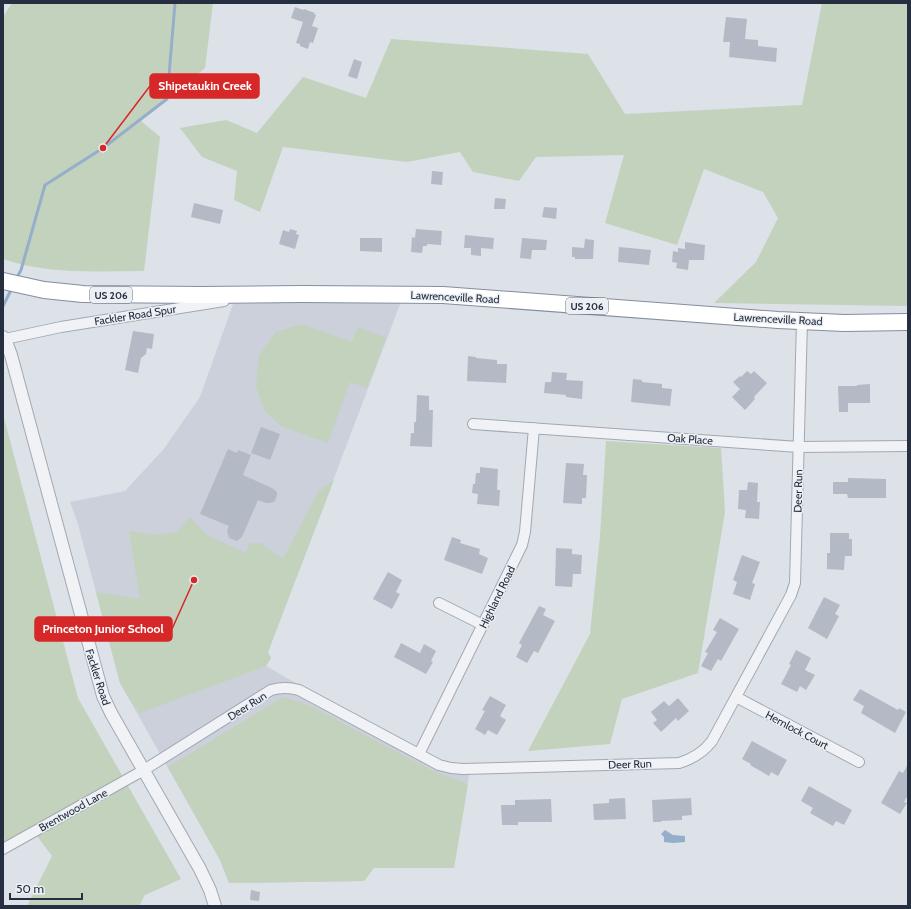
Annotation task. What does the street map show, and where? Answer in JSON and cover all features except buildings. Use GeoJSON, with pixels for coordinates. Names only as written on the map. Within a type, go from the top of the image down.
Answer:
{"type":"FeatureCollection","features":[{"type":"Feature","properties":{"kind":"highway","name":"Lawrenceville Road"},"geometry":{"type":"LineString","coordinates":[[3,281],[22,286],[83,294],[443,295],[802,322],[908,322]]}},
{"type":"Feature","properties":{"kind":"street","name":"Fackler Road Spur"},"geometry":{"type":"LineString","coordinates":[[4,338],[61,327],[266,294]]}},
{"type":"Feature","properties":{"kind":"street","name":"Deer Run"},"geometry":{"type":"LineString","coordinates":[[144,770],[271,690],[290,687],[300,690],[439,765],[451,768],[463,769],[679,763],[695,757],[708,746],[791,595],[795,583],[802,322]]}},
{"type":"Feature","properties":{"kind":"street","name":"Fackler Road"},"geometry":{"type":"LineString","coordinates":[[4,338],[11,355],[102,696],[200,870],[210,890],[215,906]]}},
{"type":"Feature","properties":{"kind":"street","name":"Oak Place"},"geometry":{"type":"LineString","coordinates":[[473,424],[799,447],[908,446]]}},
{"type":"Feature","properties":{"kind":"street","name":"Highland Road"},"geometry":{"type":"LineString","coordinates":[[419,754],[522,545],[525,532],[534,428]]}},
{"type":"Feature","properties":{"kind":"street"},"geometry":{"type":"LineString","coordinates":[[439,603],[483,625]]}},
{"type":"Feature","properties":{"kind":"street","name":"Hemlock Court"},"geometry":{"type":"LineString","coordinates":[[736,697],[858,762]]}},
{"type":"Feature","properties":{"kind":"street","name":"Brentwood Lane"},"geometry":{"type":"LineString","coordinates":[[3,849],[144,770]]}},
{"type":"Feature","properties":{"kind":"shaded area"},"geometry":{"type":"Polygon","coordinates":[[[402,299],[268,652],[271,658],[266,666],[419,754],[470,769],[454,868],[374,868],[364,881],[229,883],[220,860],[120,683],[78,524],[70,502],[125,491],[163,450],[200,397],[233,304],[402,299]]]}},
{"type":"Feature","properties":{"kind":"green space"},"geometry":{"type":"Polygon","coordinates":[[[12,3],[213,3],[205,68],[141,121],[160,137],[144,271],[55,270],[37,268],[3,259],[3,17],[12,3]]]}},
{"type":"Feature","properties":{"kind":"green space"},"geometry":{"type":"Polygon","coordinates":[[[822,3],[908,3],[908,306],[714,303],[756,262],[778,218],[763,192],[704,169],[677,245],[605,223],[624,155],[536,157],[519,181],[473,172],[460,152],[407,162],[283,147],[260,212],[234,200],[237,171],[202,157],[180,128],[226,120],[257,133],[303,77],[366,98],[391,39],[588,54],[625,114],[802,105],[822,3]]]}},
{"type":"Feature","properties":{"kind":"green space"},"geometry":{"type":"Polygon","coordinates":[[[302,324],[352,342],[358,327],[386,338],[367,388],[350,382],[328,443],[281,426],[264,410],[256,386],[259,355],[276,332],[302,324]]]}},
{"type":"Feature","properties":{"kind":"green space"},"geometry":{"type":"Polygon","coordinates":[[[3,414],[78,698],[181,879],[145,895],[139,906],[27,906],[52,856],[37,836],[3,845],[3,414]]]}},
{"type":"Feature","properties":{"kind":"green space"},"geometry":{"type":"Polygon","coordinates":[[[606,441],[721,448],[725,512],[698,673],[622,699],[610,744],[528,751],[590,634],[600,536],[606,441]]]}},
{"type":"Feature","properties":{"kind":"green space"},"geometry":{"type":"Polygon","coordinates":[[[334,480],[268,652],[271,658],[266,666],[140,713],[131,702],[120,683],[96,592],[140,599],[129,531],[157,535],[177,532],[190,517],[207,535],[246,553],[250,543],[260,543],[283,559],[318,492],[334,480]]]}},
{"type":"Feature","properties":{"kind":"green space"},"geometry":{"type":"Polygon","coordinates":[[[283,697],[309,705],[431,770],[468,784],[454,868],[374,868],[364,881],[229,883],[220,860],[168,767],[283,697]]]}},
{"type":"Feature","properties":{"kind":"water"},"geometry":{"type":"Polygon","coordinates":[[[665,830],[673,835],[685,836],[685,842],[664,842],[664,837],[661,834],[665,830]]]}},
{"type":"Feature","properties":{"kind":"waterway"},"geometry":{"type":"LineString","coordinates":[[16,279],[21,270],[45,185],[103,148],[167,99],[175,3]]}},
{"type":"Feature","properties":{"kind":"waterway"},"geometry":{"type":"LineString","coordinates":[[3,306],[12,288]]}},
{"type":"Feature","properties":{"kind":"place","name":"Shipetaukin Creek"},"geometry":{"type":"Point","coordinates":[103,148]}},
{"type":"Feature","properties":{"kind":"place","name":"Princeton Junior School"},"geometry":{"type":"Point","coordinates":[194,580]}}]}
